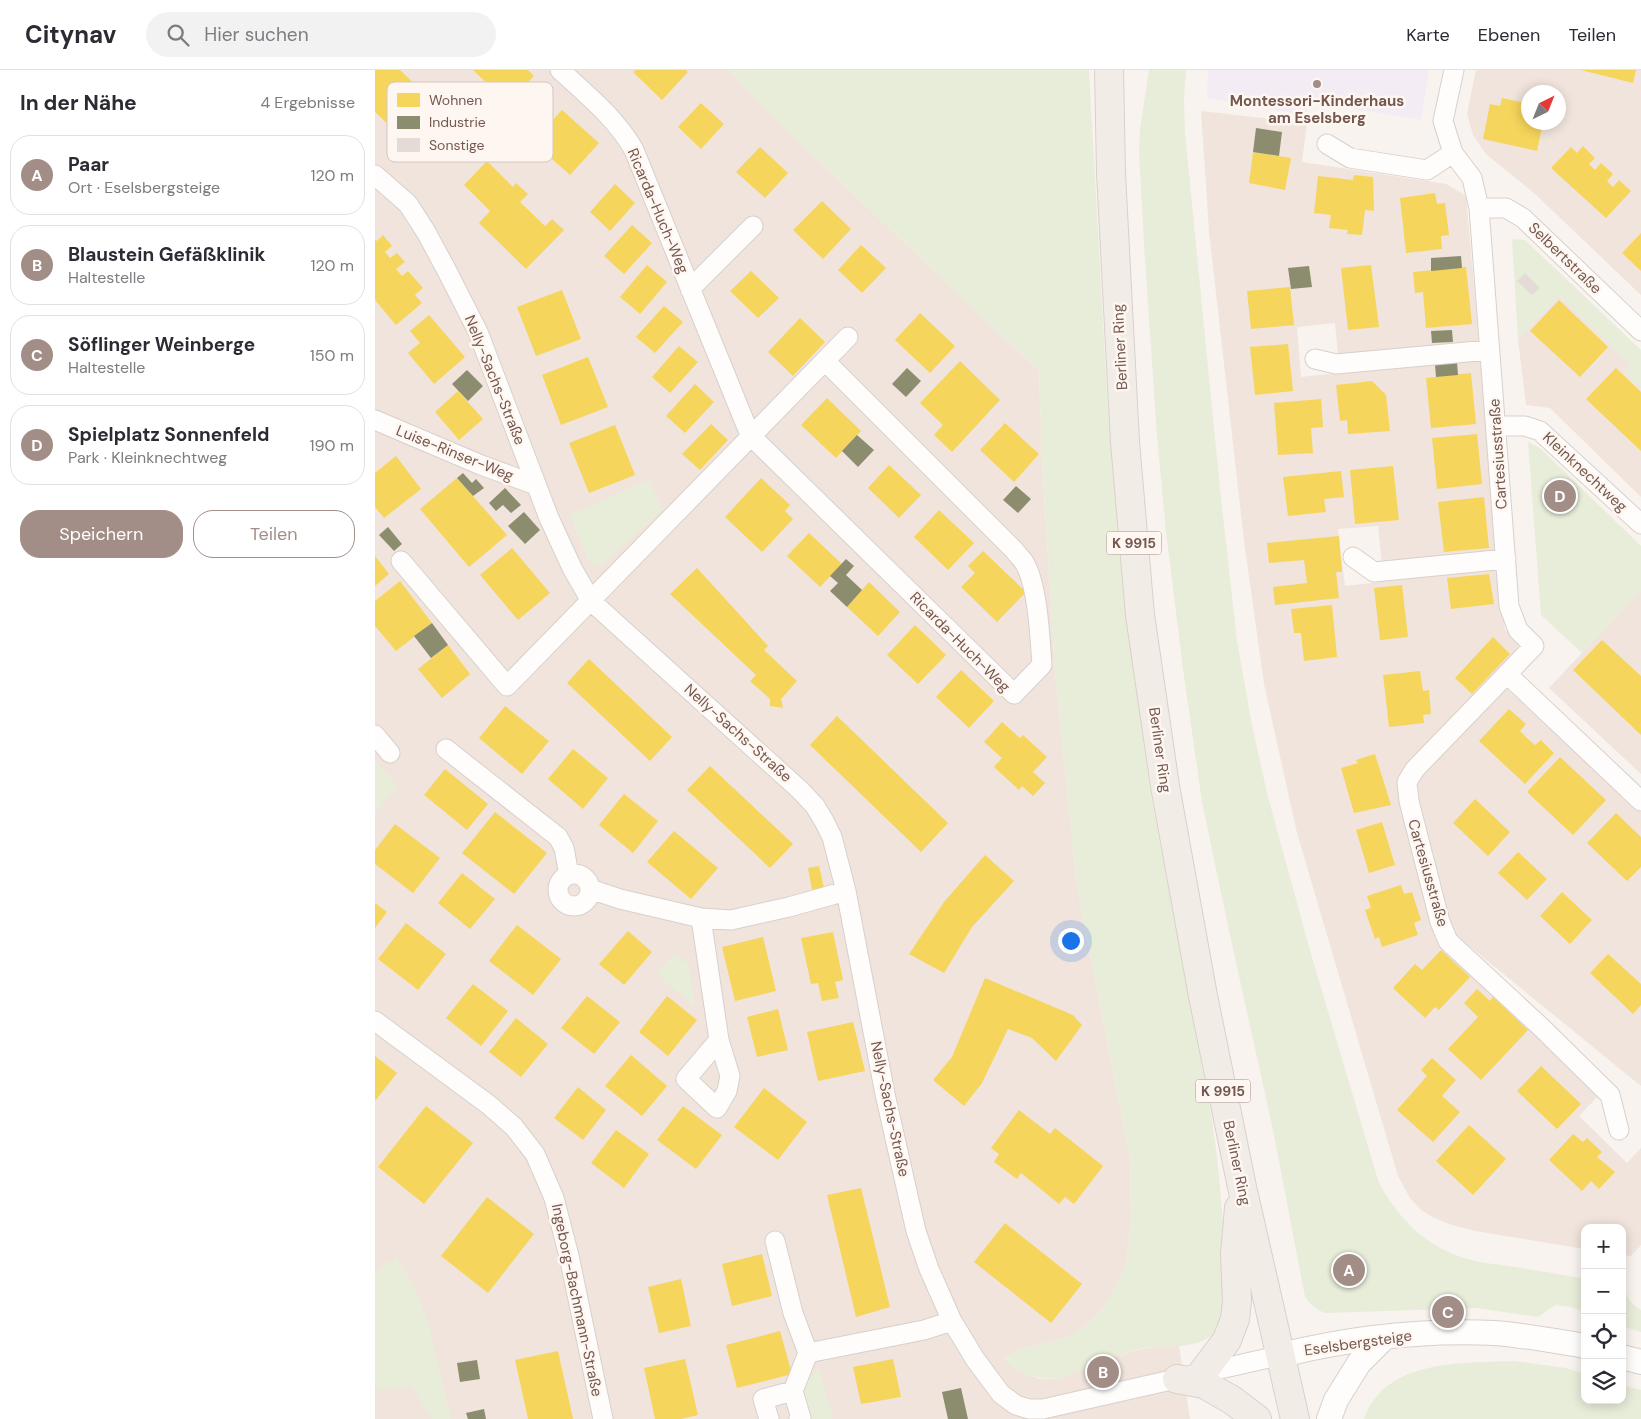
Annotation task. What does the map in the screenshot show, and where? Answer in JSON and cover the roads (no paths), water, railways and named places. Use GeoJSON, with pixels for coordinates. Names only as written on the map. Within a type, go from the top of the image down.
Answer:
{"type":"FeatureCollection","features":[{"type":"Feature","properties":{"kind":"main road","name":"Berliner Ring"},"geometry":{"type":"LineString","coordinates":[[1109,70],[1111,173],[1125,442],[1140,615],[1165,786],[1203,996],[1242,1186],[1282,1355],[1295,1419]]}},
{"type":"Feature","properties":{"kind":"main road"},"geometry":{"type":"LineString","coordinates":[[1203,1372],[1227,1340],[1235,1319],[1237,1301],[1235,1254],[1242,1186]]}},
{"type":"Feature","properties":{"kind":"main road"},"geometry":{"type":"LineString","coordinates":[[1177,1379],[1204,1384],[1232,1400],[1257,1419]]}},
{"type":"Feature","properties":{"kind":"street","name":"Ricarda-Huch-Weg"},"geometry":{"type":"LineString","coordinates":[[560,70],[615,122],[625,135],[644,173],[750,435],[1013,694],[1042,665],[1039,620],[1031,578],[1024,563],[1008,543],[825,361]]}},
{"type":"Feature","properties":{"kind":"street","name":"Cartesiusstraße"},"geometry":{"type":"LineString","coordinates":[[1454,70],[1443,121],[1453,152],[1473,178],[1479,208],[1509,606],[1518,630],[1534,646],[1415,769],[1407,782],[1409,801],[1440,922],[1448,941],[1542,1028],[1610,1095],[1619,1130]]}},
{"type":"Feature","properties":{"kind":"street"},"geometry":{"type":"LineString","coordinates":[[1327,144],[1350,158],[1427,170],[1453,152]]}},
{"type":"Feature","properties":{"kind":"street","name":"Nelly-Sachs-Straße"},"geometry":{"type":"LineString","coordinates":[[375,175],[408,204],[435,248],[478,332],[549,518],[568,560],[591,601],[788,779],[815,806],[831,838],[846,891],[885,1094],[916,1231],[929,1269],[952,1321],[989,1379],[1015,1412]]}},
{"type":"Feature","properties":{"kind":"street","name":"Selbertstraße"},"geometry":{"type":"LineString","coordinates":[[1479,208],[1506,208],[1523,218],[1641,331]]}},
{"type":"Feature","properties":{"kind":"street","name":"Ricarda-Huch-Weg"},"geometry":{"type":"LineString","coordinates":[[690,289],[753,226]]}},
{"type":"Feature","properties":{"kind":"street"},"geometry":{"type":"LineString","coordinates":[[401,562],[507,686],[670,520],[750,435],[848,337]]}},
{"type":"Feature","properties":{"kind":"street"},"geometry":{"type":"LineString","coordinates":[[1315,359],[1336,364],[1489,350]]}},
{"type":"Feature","properties":{"kind":"street","name":"Luise-Rinser-Weg"},"geometry":{"type":"LineString","coordinates":[[375,420],[481,465],[536,485]]}},
{"type":"Feature","properties":{"kind":"street","name":"Kleinknechtweg"},"geometry":{"type":"LineString","coordinates":[[1496,426],[1525,426],[1540,431],[1641,524]]}},
{"type":"Feature","properties":{"kind":"street"},"geometry":{"type":"LineString","coordinates":[[1353,557],[1375,572],[1506,559]]}},
{"type":"Feature","properties":{"kind":"street"},"geometry":{"type":"LineString","coordinates":[[1507,674],[1641,801]]}},
{"type":"Feature","properties":{"kind":"street"},"geometry":{"type":"LineString","coordinates":[[375,735],[390,753]]}},
{"type":"Feature","properties":{"kind":"street"},"geometry":{"type":"LineString","coordinates":[[446,749],[558,837],[564,848],[569,875]]}},
{"type":"Feature","properties":{"kind":"street"},"geometry":{"type":"LineString","coordinates":[[574,874],[583,877],[590,889],[584,902],[575,906],[566,903],[560,896],[559,886],[561,881],[569,875],[574,874]]}},
{"type":"Feature","properties":{"kind":"street"},"geometry":{"type":"LineString","coordinates":[[590,889],[620,899],[701,918],[731,920],[789,907],[846,891]]}},
{"type":"Feature","properties":{"kind":"street"},"geometry":{"type":"LineString","coordinates":[[701,918],[719,1040]]}},
{"type":"Feature","properties":{"kind":"street","name":"Ingeborg-Bachmann-Straße"},"geometry":{"type":"LineString","coordinates":[[375,1020],[489,1105],[514,1127],[535,1154],[554,1198],[565,1240],[603,1419]]}},
{"type":"Feature","properties":{"kind":"street"},"geometry":{"type":"LineString","coordinates":[[775,1242],[793,1313],[808,1353],[793,1391],[801,1418],[799,1419]]}},
{"type":"Feature","properties":{"kind":"street"},"geometry":{"type":"LineString","coordinates":[[808,1353],[924,1330],[952,1321]]}},
{"type":"Feature","properties":{"kind":"street","name":"Eselsbergsteige"},"geometry":{"type":"LineString","coordinates":[[1282,1355],[1350,1341],[1425,1334],[1494,1333],[1581,1345]]}},
{"type":"Feature","properties":{"kind":"street"},"geometry":{"type":"LineString","coordinates":[[1329,1419],[1336,1400],[1359,1363],[1385,1337]]}},
{"type":"Feature","properties":{"kind":"street"},"geometry":{"type":"LineString","coordinates":[[1015,1412],[1043,1409],[1282,1355]]}},
{"type":"Feature","properties":{"kind":"street"},"geometry":{"type":"LineString","coordinates":[[1626,1357],[1641,1362]]}},
{"type":"Feature","properties":{"kind":"street"},"geometry":{"type":"LineString","coordinates":[[769,1419],[763,1399],[793,1391]]}},
{"type":"Feature","properties":{"kind":"place","name":"Montessori-Kinderhaus am Eselsberg"},"geometry":{"type":"Point","coordinates":[1317,84]}},
{"type":"Feature","properties":{"kind":"place","name":"Spielplatz Sonnenfeld"},"geometry":{"type":"Point","coordinates":[1560,496]}},
{"type":"Feature","properties":{"kind":"place","name":"Paar"},"geometry":{"type":"Point","coordinates":[1349,1270]}},
{"type":"Feature","properties":{"kind":"place","name":"Söflinger Weinberge"},"geometry":{"type":"Point","coordinates":[1448,1312]}},
{"type":"Feature","properties":{"kind":"place","name":"Blaustein Gefäßklinik"},"geometry":{"type":"Point","coordinates":[1103,1372]}}]}
